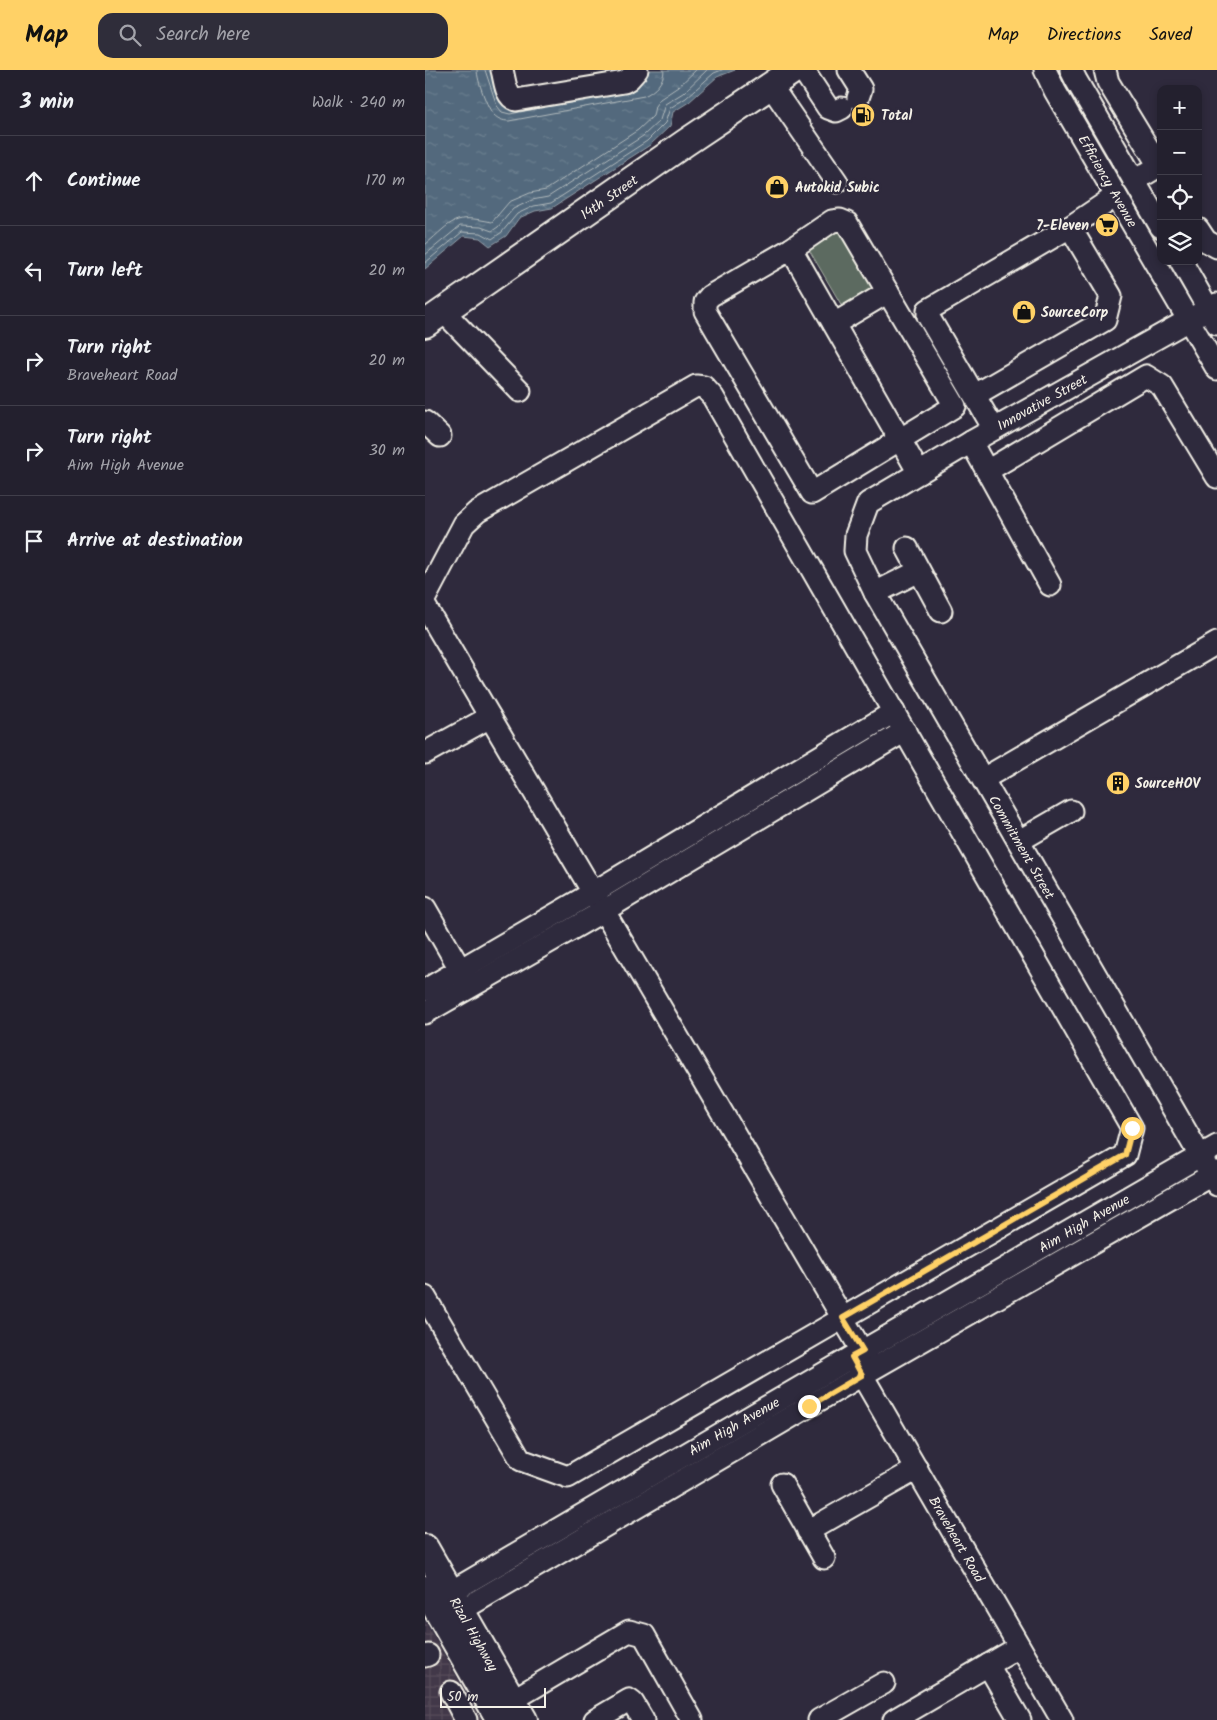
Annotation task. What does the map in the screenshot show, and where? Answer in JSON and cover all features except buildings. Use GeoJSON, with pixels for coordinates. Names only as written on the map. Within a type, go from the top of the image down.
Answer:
{"type":"FeatureCollection","features":[{"type":"Feature","properties":{"kind":"main road","name":"14th Street"},"geometry":{"type":"LineString","coordinates":[[434,318],[685,143],[794,70]]}},
{"type":"Feature","properties":{"kind":"main road","name":"Rizal Highway"},"geometry":{"type":"LineString","coordinates":[[425,1548],[442,1603],[508,1713]]}},
{"type":"Feature","properties":{"kind":"street"},"geometry":{"type":"LineString","coordinates":[[502,70],[508,94],[516,100],[623,82],[629,79],[637,70]]}},
{"type":"Feature","properties":{"kind":"street"},"geometry":{"type":"LineString","coordinates":[[803,70],[828,108],[836,111],[850,103],[861,89],[849,70]]}},
{"type":"Feature","properties":{"kind":"street","name":"Efficiency Avenue"},"geometry":{"type":"LineString","coordinates":[[1045,70],[1051,85],[1217,369]]}},
{"type":"Feature","properties":{"kind":"street","name":"Efficiency Avenue"},"geometry":{"type":"LineString","coordinates":[[1071,70],[1157,220]]}},
{"type":"Feature","properties":{"kind":"street"},"geometry":{"type":"LineString","coordinates":[[1105,70],[1108,82],[1157,163]]}},
{"type":"Feature","properties":{"kind":"street"},"geometry":{"type":"LineString","coordinates":[[771,86],[837,182]]}},
{"type":"Feature","properties":{"kind":"street"},"geometry":{"type":"LineString","coordinates":[[1090,151],[1110,139]]}},
{"type":"Feature","properties":{"kind":"street"},"geometry":{"type":"LineString","coordinates":[[1134,181],[1157,170]]}},
{"type":"Feature","properties":{"kind":"street"},"geometry":{"type":"LineString","coordinates":[[994,429],[928,316],[928,310],[1070,227],[1116,196]]}},
{"type":"Feature","properties":{"kind":"street"},"geometry":{"type":"LineString","coordinates":[[840,220],[847,223],[955,406],[812,493],[705,311],[705,302],[710,296],[791,249],[832,221],[840,220]]}},
{"type":"Feature","properties":{"kind":"street"},"geometry":{"type":"LineString","coordinates":[[975,395],[1105,320],[1111,296],[1070,227]]}},
{"type":"Feature","properties":{"kind":"street"},"geometry":{"type":"LineString","coordinates":[[1202,235],[1206,241],[1217,247]]}},
{"type":"Feature","properties":{"kind":"street"},"geometry":{"type":"LineString","coordinates":[[791,249],[919,473]]}},
{"type":"Feature","properties":{"kind":"street"},"geometry":{"type":"LineString","coordinates":[[1184,265],[1214,312]]}},
{"type":"Feature","properties":{"kind":"street"},"geometry":{"type":"LineString","coordinates":[[834,324],[888,292]]}},
{"type":"Feature","properties":{"kind":"street","name":"Innovative Street"},"geometry":{"type":"LineString","coordinates":[[868,503],[971,442],[1188,320],[1214,312]]}},
{"type":"Feature","properties":{"kind":"street"},"geometry":{"type":"LineString","coordinates":[[434,318],[520,391]]}},
{"type":"Feature","properties":{"kind":"street"},"geometry":{"type":"LineString","coordinates":[[987,471],[1146,376],[1162,386],[1211,453],[1217,477]]}},
{"type":"Feature","properties":{"kind":"street"},"geometry":{"type":"LineString","coordinates":[[425,598],[464,524],[477,512],[696,386],[704,387],[713,397],[1132,1128],[1125,1155],[568,1477],[521,1460],[425,1296]]}},
{"type":"Feature","properties":{"kind":"street"},"geometry":{"type":"LineString","coordinates":[[971,442],[1050,585]]}},
{"type":"Feature","properties":{"kind":"street","name":"Commitment Street"},"geometry":{"type":"LineString","coordinates":[[868,503],[856,534],[855,551],[875,593],[1019,841],[1209,1151],[1215,1177]]}},
{"type":"Feature","properties":{"kind":"street"},"geometry":{"type":"LineString","coordinates":[[907,548],[941,611]]}},
{"type":"Feature","properties":{"kind":"street"},"geometry":{"type":"LineString","coordinates":[[875,593],[919,571]]}},
{"type":"Feature","properties":{"kind":"street","name":"Braveheart Road"},"geometry":{"type":"LineString","coordinates":[[425,606],[843,1318],[862,1363],[917,1469],[1062,1720]]}},
{"type":"Feature","properties":{"kind":"street"},"geometry":{"type":"LineString","coordinates":[[983,779],[1217,643]]}},
{"type":"Feature","properties":{"kind":"street"},"geometry":{"type":"LineString","coordinates":[[599,901],[894,712]]}},
{"type":"Feature","properties":{"kind":"street"},"geometry":{"type":"LineString","coordinates":[[425,753],[490,717]]}},
{"type":"Feature","properties":{"kind":"street"},"geometry":{"type":"LineString","coordinates":[[425,1013],[465,978],[599,901],[905,731]]}},
{"type":"Feature","properties":{"kind":"street"},"geometry":{"type":"LineString","coordinates":[[1019,841],[1071,811]]}},
{"type":"Feature","properties":{"kind":"street"},"geometry":{"type":"LineString","coordinates":[[425,908],[465,978]]}},
{"type":"Feature","properties":{"kind":"street"},"geometry":{"type":"LineString","coordinates":[[425,990],[465,978]]}},
{"type":"Feature","properties":{"kind":"street","name":"Aim High Avenue"},"geometry":{"type":"LineString","coordinates":[[442,1603],[862,1363],[1209,1151]]}},
{"type":"Feature","properties":{"kind":"street","name":"Aim High Avenue"},"geometry":{"type":"LineString","coordinates":[[862,1363],[1215,1177]]}},
{"type":"Feature","properties":{"kind":"street"},"geometry":{"type":"LineString","coordinates":[[809,1531],[917,1469]]}},
{"type":"Feature","properties":{"kind":"street"},"geometry":{"type":"LineString","coordinates":[[782,1484],[824,1558]]}},
{"type":"Feature","properties":{"kind":"street"},"geometry":{"type":"LineString","coordinates":[[508,1713],[629,1631],[644,1635],[692,1720]]}},
{"type":"Feature","properties":{"kind":"street"},"geometry":{"type":"LineString","coordinates":[[894,1720],[1019,1647]]}},
{"type":"Feature","properties":{"kind":"street"},"geometry":{"type":"LineString","coordinates":[[987,1666],[1020,1720]]}},
{"type":"Feature","properties":{"kind":"street"},"geometry":{"type":"LineString","coordinates":[[819,1720],[884,1683]]}},
{"type":"Feature","properties":{"kind":"street"},"geometry":{"type":"LineString","coordinates":[[451,1692],[466,1720]]}},
{"type":"Feature","properties":{"kind":"street"},"geometry":{"type":"LineString","coordinates":[[595,1720],[629,1700],[633,1703],[643,1720]]}},
{"type":"Feature","properties":{"kind":"shaded area"},"geometry":{"type":"Polygon","coordinates":[[[425,1622],[482,1720],[425,1720],[425,1622]]]}},
{"type":"Feature","properties":{"kind":"green space"},"geometry":{"type":"Polygon","coordinates":[[[840,229],[874,288],[842,306],[808,248],[840,229]]]}},
{"type":"Feature","properties":{"kind":"water"},"geometry":{"type":"Polygon","coordinates":[[[425,70],[495,70],[508,102],[638,78],[648,70],[735,70],[717,77],[689,102],[673,112],[670,126],[650,145],[552,208],[535,211],[519,218],[506,236],[490,246],[480,238],[464,236],[425,269],[425,70]]]}},
{"type":"Feature","properties":{"kind":"place","name":"Total"},"geometry":{"type":"Point","coordinates":[863,115]}},
{"type":"Feature","properties":{"kind":"place","name":"Autokid Subic"},"geometry":{"type":"Point","coordinates":[777,187]}},
{"type":"Feature","properties":{"kind":"place","name":"7-Eleven"},"geometry":{"type":"Point","coordinates":[1107,225]}},
{"type":"Feature","properties":{"kind":"place","name":"SourceCorp"},"geometry":{"type":"Point","coordinates":[1024,312]}},
{"type":"Feature","properties":{"kind":"place","name":"SourceHOV"},"geometry":{"type":"Point","coordinates":[1118,783]}},
{"type":"Feature","properties":{"kind":"route"},"geometry":{"type":"LineString","coordinates":[[809,1406],[862,1375],[852,1357],[863,1351],[843,1318],[1125,1155],[1132,1128]]}}]}
